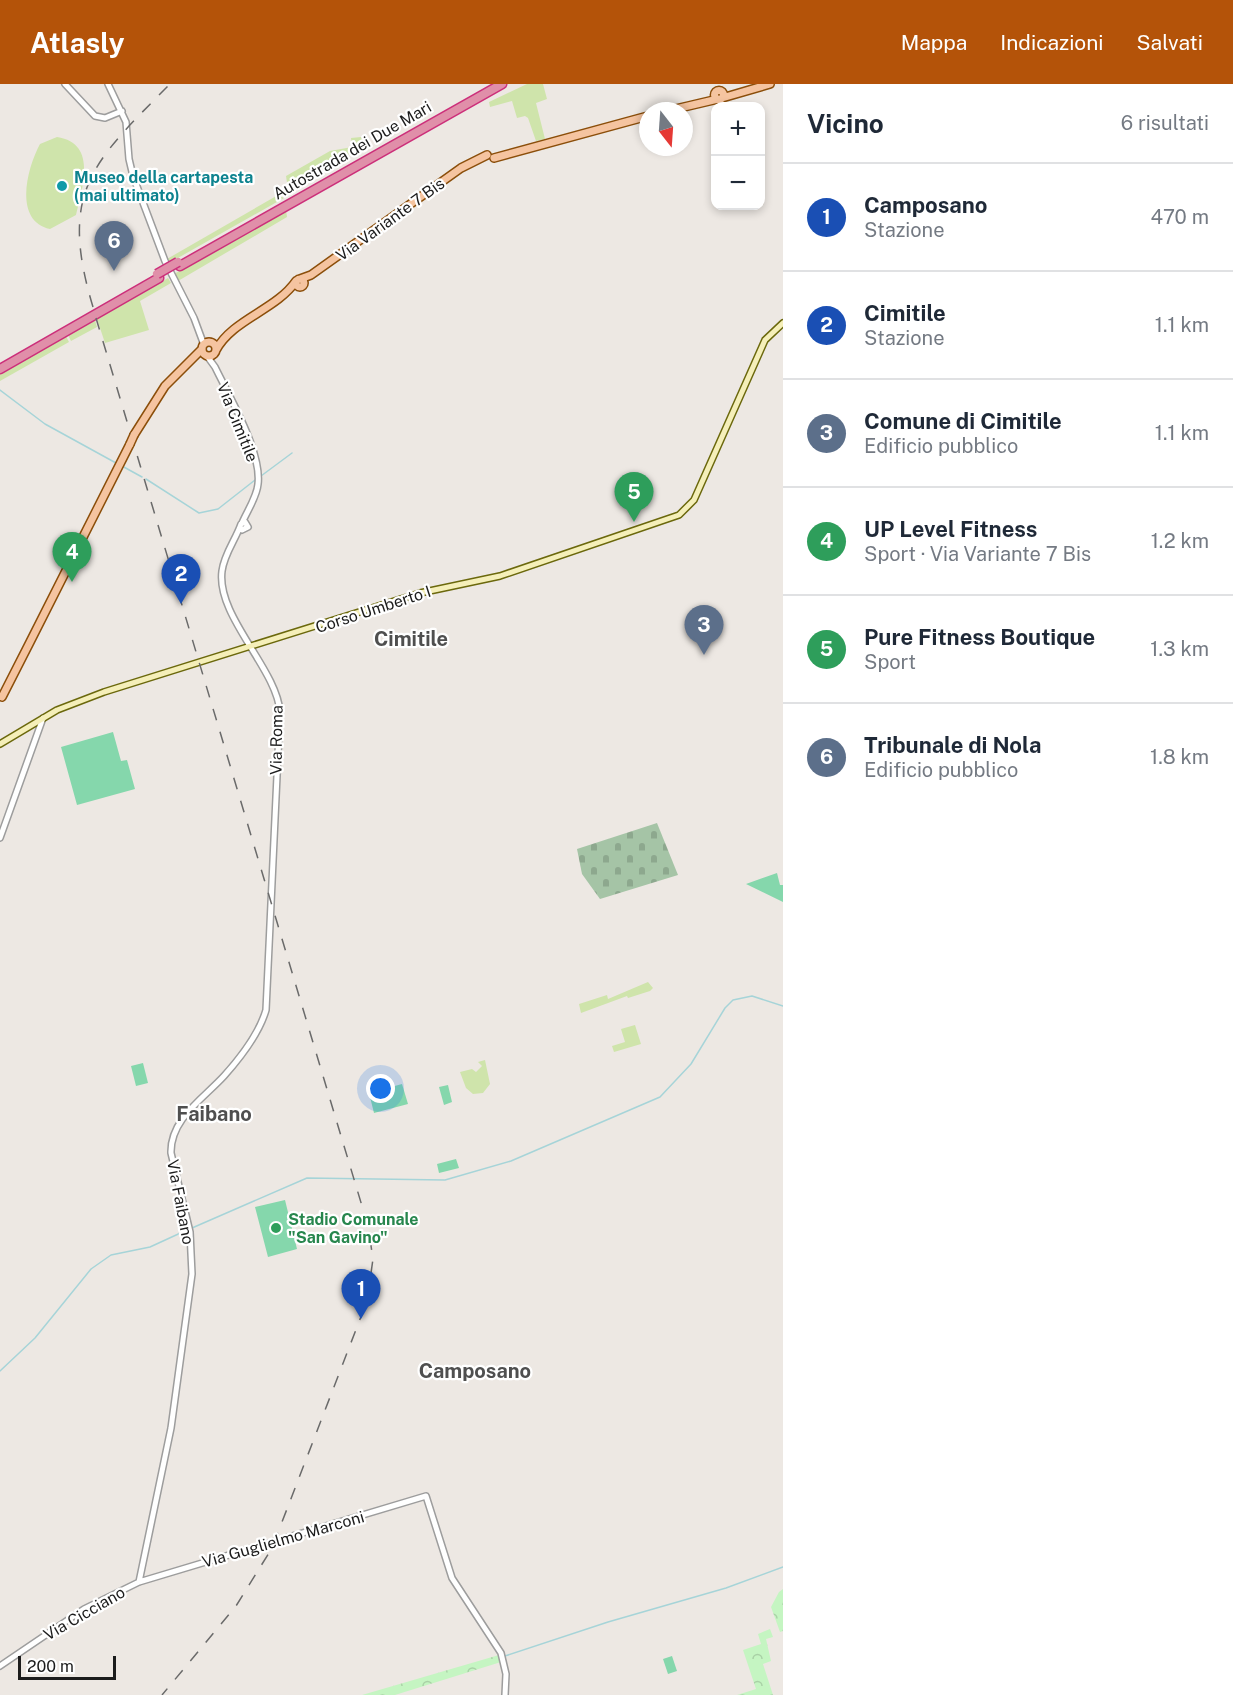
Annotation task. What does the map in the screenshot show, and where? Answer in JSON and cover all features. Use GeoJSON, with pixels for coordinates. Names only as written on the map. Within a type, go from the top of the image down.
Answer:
{"type":"FeatureCollection","features":[{"type":"Feature","properties":{"kind":"highway","name":"Autostrada dei Due Mari"},"geometry":{"type":"LineString","coordinates":[[0,364],[492,84]]}},
{"type":"Feature","properties":{"kind":"highway","name":"Autostrada dei Due Mari"},"geometry":{"type":"LineString","coordinates":[[179,264],[502,84]]}},
{"type":"Feature","properties":{"kind":"highway","name":"Autostrada dei Due Mari"},"geometry":{"type":"LineString","coordinates":[[0,369],[158,276]]}},
{"type":"Feature","properties":{"kind":"main road"},"geometry":{"type":"LineString","coordinates":[[693,104],[719,95],[770,84]]}},
{"type":"Feature","properties":{"kind":"main road","name":"Via Variante 7 Bis"},"geometry":{"type":"LineString","coordinates":[[1,697],[134,435],[165,386],[190,363],[469,164],[639,118]]}},
{"type":"Feature","properties":{"kind":"main road","name":"Corso Umberto I"},"geometry":{"type":"LineString","coordinates":[[0,744],[43,718],[84,699],[438,588],[498,576],[674,518],[687,510],[700,489],[765,340],[783,323]]}},
{"type":"Feature","properties":{"kind":"main road","name":"Via Variante 7 Bis"},"geometry":{"type":"LineString","coordinates":[[28,646],[60,580]]}},
{"type":"Feature","properties":{"kind":"main road","name":"Via Variante 7 Bis"},"geometry":{"type":"LineString","coordinates":[[35,628],[44,616]]}},
{"type":"Feature","properties":{"kind":"street"},"geometry":{"type":"LineString","coordinates":[[66,84],[95,116],[105,118],[120,108],[109,84]]}},
{"type":"Feature","properties":{"kind":"street","name":"Via Cimitile"},"geometry":{"type":"LineString","coordinates":[[120,108],[128,127],[129,159],[133,176],[165,261],[209,349],[251,446],[258,476],[256,491],[243,526],[222,570]]}},
{"type":"Feature","properties":{"kind":"street","name":"Via Roma"},"geometry":{"type":"LineString","coordinates":[[222,570],[228,600],[280,707],[270,923]]}},
{"type":"Feature","properties":{"kind":"street"},"geometry":{"type":"LineString","coordinates":[[0,838],[43,718]]}},
{"type":"Feature","properties":{"kind":"street","name":"Via Faibano"},"geometry":{"type":"LineString","coordinates":[[139,1582],[164,1466],[187,1325],[192,1274],[190,1229],[171,1153],[172,1141],[181,1123],[198,1101],[224,1077],[262,1022],[266,1010],[270,923]]}},
{"type":"Feature","properties":{"kind":"street","name":"Via Guglielmo Marconi"},"geometry":{"type":"LineString","coordinates":[[139,1582],[426,1496],[452,1578],[503,1660],[505,1695]]}},
{"type":"Feature","properties":{"kind":"street","name":"Via Cicciano"},"geometry":{"type":"LineString","coordinates":[[0,1666],[84,1609],[139,1582]]}},
{"type":"Feature","properties":{"kind":"green space"},"geometry":{"type":"Polygon","coordinates":[[[527,84],[543,84],[547,99],[536,103],[545,139],[536,141],[528,118],[525,116],[517,118],[512,101],[490,107],[489,102],[527,84]]]}},
{"type":"Feature","properties":{"kind":"green space"},"geometry":{"type":"Polygon","coordinates":[[[57,137],[70,141],[78,148],[83,157],[84,168],[76,215],[50,229],[38,224],[31,216],[26,193],[31,166],[40,144],[57,137]]]}},
{"type":"Feature","properties":{"kind":"green space"},"geometry":{"type":"Polygon","coordinates":[[[361,137],[363,146],[288,189],[286,176],[330,151],[352,147],[351,138],[361,137]]]}},
{"type":"Feature","properties":{"kind":"green space"},"geometry":{"type":"Polygon","coordinates":[[[278,195],[284,198],[169,263],[167,259],[278,195]]]}},
{"type":"Feature","properties":{"kind":"green space"},"geometry":{"type":"Polygon","coordinates":[[[286,210],[287,217],[178,281],[174,274],[286,210]]]}},
{"type":"Feature","properties":{"kind":"green space"},"geometry":{"type":"Polygon","coordinates":[[[168,278],[171,283],[140,301],[149,330],[105,343],[97,319],[168,278]]]}},
{"type":"Feature","properties":{"kind":"green space"},"geometry":{"type":"Polygon","coordinates":[[[95,320],[97,327],[71,341],[68,335],[95,320]]]}},
{"type":"Feature","properties":{"kind":"green space"},"geometry":{"type":"Polygon","coordinates":[[[66,336],[69,342],[0,381],[0,374],[66,336]]]}},
{"type":"Feature","properties":{"kind":"green space"},"geometry":{"type":"Polygon","coordinates":[[[113,732],[121,761],[127,760],[135,789],[77,805],[61,747],[113,732]]]}},
{"type":"Feature","properties":{"kind":"green space"},"geometry":{"type":"Polygon","coordinates":[[[657,823],[678,875],[600,899],[582,874],[577,849],[657,823]]]}},
{"type":"Feature","properties":{"kind":"green space"},"geometry":{"type":"Polygon","coordinates":[[[777,873],[780,885],[783,885],[783,902],[746,884],[777,873]]]}},
{"type":"Feature","properties":{"kind":"green space"},"geometry":{"type":"Polygon","coordinates":[[[648,982],[653,988],[650,991],[628,998],[627,996],[581,1013],[579,1004],[607,995],[608,999],[648,982]]]}},
{"type":"Feature","properties":{"kind":"green space"},"geometry":{"type":"Polygon","coordinates":[[[635,1025],[641,1044],[614,1052],[612,1046],[625,1042],[621,1029],[635,1025]]]}},
{"type":"Feature","properties":{"kind":"green space"},"geometry":{"type":"Polygon","coordinates":[[[485,1060],[490,1084],[483,1093],[473,1094],[466,1088],[460,1072],[472,1069],[476,1072],[482,1066],[478,1062],[485,1060]]]}},
{"type":"Feature","properties":{"kind":"green space"},"geometry":{"type":"Polygon","coordinates":[[[143,1063],[148,1083],[136,1086],[131,1066],[143,1063]]]}},
{"type":"Feature","properties":{"kind":"green space"},"geometry":{"type":"Polygon","coordinates":[[[402,1084],[408,1104],[374,1113],[369,1093],[402,1084]]]}},
{"type":"Feature","properties":{"kind":"green space"},"geometry":{"type":"Polygon","coordinates":[[[448,1085],[452,1102],[444,1105],[439,1087],[448,1085]]]}},
{"type":"Feature","properties":{"kind":"green space"},"geometry":{"type":"Polygon","coordinates":[[[456,1159],[459,1168],[439,1173],[437,1164],[456,1159]]]}},
{"type":"Feature","properties":{"kind":"green space","name":"Stadio Comunale \"San Gavino\""},"geometry":{"type":"Polygon","coordinates":[[[285,1200],[297,1249],[268,1257],[255,1207],[285,1200]]]}},
{"type":"Feature","properties":{"kind":"green space"},"geometry":{"type":"Polygon","coordinates":[[[783,1589],[783,1631],[780,1632],[771,1607],[783,1589]]]}},
{"type":"Feature","properties":{"kind":"green space"},"geometry":{"type":"Polygon","coordinates":[[[770,1629],[773,1637],[766,1639],[771,1661],[763,1664],[773,1695],[737,1695],[756,1689],[743,1650],[761,1644],[758,1634],[770,1629]]]}},
{"type":"Feature","properties":{"kind":"green space"},"geometry":{"type":"Polygon","coordinates":[[[499,1655],[501,1662],[395,1695],[362,1695],[499,1655]]]}},
{"type":"Feature","properties":{"kind":"green space"},"geometry":{"type":"Polygon","coordinates":[[[672,1656],[677,1671],[668,1674],[663,1659],[672,1656]]]}},
{"type":"Feature","properties":{"kind":"waterway"},"geometry":{"type":"LineString","coordinates":[[0,390],[45,424],[116,463]]}},
{"type":"Feature","properties":{"kind":"waterway"},"geometry":{"type":"LineString","coordinates":[[261,476],[292,453]]}},
{"type":"Feature","properties":{"kind":"waterway"},"geometry":{"type":"LineString","coordinates":[[122,466],[142,477]]}},
{"type":"Feature","properties":{"kind":"waterway"},"geometry":{"type":"LineString","coordinates":[[146,479],[199,513],[218,509],[255,480]]}},
{"type":"Feature","properties":{"kind":"waterway"},"geometry":{"type":"LineString","coordinates":[[192,1228],[307,1178],[445,1180],[511,1161],[660,1097],[691,1064],[725,1008],[733,1000],[752,996],[783,1006]]}},
{"type":"Feature","properties":{"kind":"waterway"},"geometry":{"type":"LineString","coordinates":[[0,1371],[35,1338],[91,1269],[111,1255],[150,1247],[187,1230]]}},
{"type":"Feature","properties":{"kind":"waterway"},"geometry":{"type":"LineString","coordinates":[[505,1656],[608,1622],[726,1588],[783,1567]]}},
{"type":"Feature","properties":{"kind":"railway"},"geometry":{"type":"LineString","coordinates":[[93,307],[83,267],[79,234],[82,206],[90,181],[103,158],[121,135],[170,84]]}},
{"type":"Feature","properties":{"kind":"railway"},"geometry":{"type":"LineString","coordinates":[[96,318],[368,1226],[373,1259],[367,1301],[272,1548],[236,1606],[162,1695]]}},
{"type":"Feature","properties":{"kind":"place","name":"Museo della cartapesta (mai ultimato)"},"geometry":{"type":"Point","coordinates":[62,186]}},
{"type":"Feature","properties":{"kind":"place","name":"Tribunale di Nola"},"geometry":{"type":"Point","coordinates":[114,271]}},
{"type":"Feature","properties":{"kind":"place","name":"Pure Fitness Boutique"},"geometry":{"type":"Point","coordinates":[634,522]}},
{"type":"Feature","properties":{"kind":"place","name":"UP Level Fitness"},"geometry":{"type":"Point","coordinates":[72,582]}},
{"type":"Feature","properties":{"kind":"place","name":"Cimitile"},"geometry":{"type":"Point","coordinates":[181,604]}},
{"type":"Feature","properties":{"kind":"place","name":"Comune di Cimitile"},"geometry":{"type":"Point","coordinates":[704,655]}},
{"type":"Feature","properties":{"kind":"place","name":"Stadio Comunale \"San Gavino\""},"geometry":{"type":"Point","coordinates":[276,1228]}},
{"type":"Feature","properties":{"kind":"place","name":"Camposano"},"geometry":{"type":"Point","coordinates":[361,1319]}},
{"type":"Feature","properties":{"kind":"district","name":"Cimitile"},"geometry":{"type":"Point","coordinates":[411,639]}},
{"type":"Feature","properties":{"kind":"district","name":"Faibano"},"geometry":{"type":"Point","coordinates":[214,1114]}},
{"type":"Feature","properties":{"kind":"district","name":"Camposano"},"geometry":{"type":"Point","coordinates":[475,1371]}}]}
